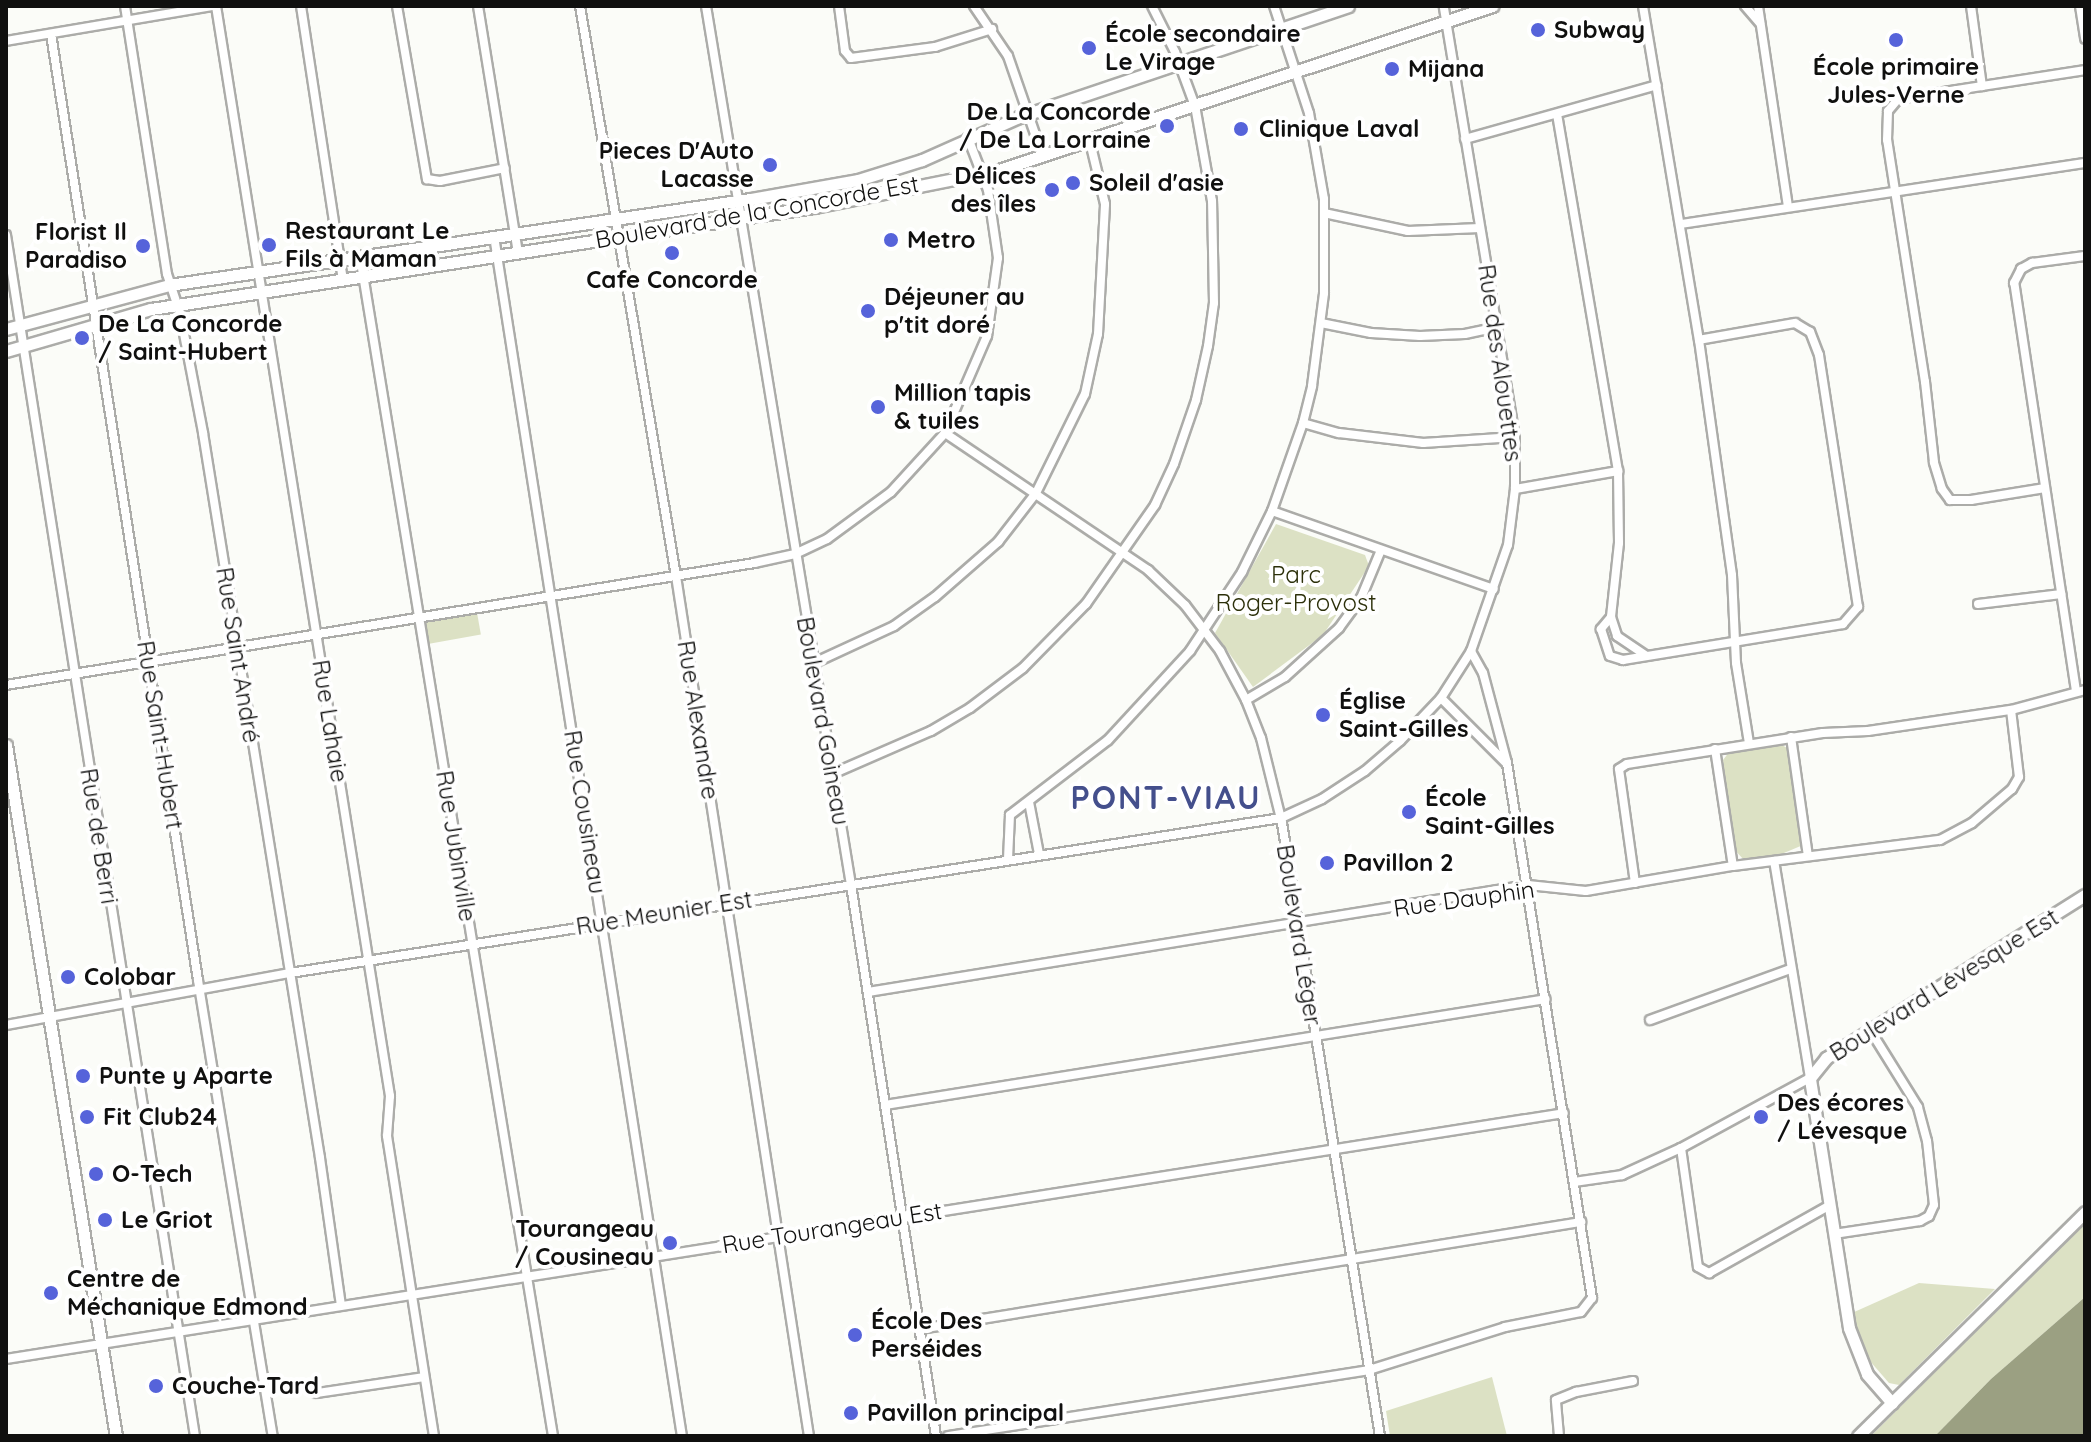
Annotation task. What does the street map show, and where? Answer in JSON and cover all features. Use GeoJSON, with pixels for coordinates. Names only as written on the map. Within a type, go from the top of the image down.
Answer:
{"type":"FeatureCollection","features":[{"type":"Feature","properties":{"kind":"street","name":"Rue Saint André"},"geometry":{"type":"LineString","coordinates":[[125,6],[169,285],[177,304],[203,433],[341,1305]]}},
{"type":"Feature","properties":{"kind":"street"},"geometry":{"type":"LineString","coordinates":[[6,41],[215,6]]}},
{"type":"Feature","properties":{"kind":"street","name":"Rue Lahaie"},"geometry":{"type":"LineString","coordinates":[[215,6],[390,1096],[387,1136],[434,1436]]}},
{"type":"Feature","properties":{"kind":"street"},"geometry":{"type":"LineString","coordinates":[[301,6],[343,279]]}},
{"type":"Feature","properties":{"kind":"street"},"geometry":{"type":"LineString","coordinates":[[397,6],[427,179],[440,181],[505,168]]}},
{"type":"Feature","properties":{"kind":"street"},"geometry":{"type":"LineString","coordinates":[[478,6],[518,252]]}},
{"type":"Feature","properties":{"kind":"street","name":"Rue Alexandre"},"geometry":{"type":"LineString","coordinates":[[580,6],[676,576],[809,1436]]}},
{"type":"Feature","properties":{"kind":"street","name":"Boulevard Goineau"},"geometry":{"type":"LineString","coordinates":[[706,6],[868,992],[936,1436]]}},
{"type":"Feature","properties":{"kind":"street"},"geometry":{"type":"LineString","coordinates":[[839,6],[845,51],[851,58],[935,47],[992,29]]}},
{"type":"Feature","properties":{"kind":"street"},"geometry":{"type":"LineString","coordinates":[[974,6],[992,29],[1011,63],[1043,157]]}},
{"type":"Feature","properties":{"kind":"street"},"geometry":{"type":"LineString","coordinates":[[832,774],[931,731],[970,708],[1023,668],[1086,604],[1155,505],[1174,464],[1196,400],[1208,346],[1214,303],[1212,201],[1195,106],[1152,6]]}},
{"type":"Feature","properties":{"kind":"street"},"geometry":{"type":"LineString","coordinates":[[1008,859],[1010,815],[1108,740],[1137,712],[1203,630],[1242,572],[1272,511],[1303,423],[1321,323],[1324,213],[1309,113],[1274,6]]}},
{"type":"Feature","properties":{"kind":"street","name":"Boulevard de la Concorde Est"},"geometry":{"type":"LineString","coordinates":[[6,329],[169,285],[737,200],[869,177],[922,160],[1028,114],[1348,6]]}},
{"type":"Feature","properties":{"kind":"street","name":"Rue des Alouettes"},"geometry":{"type":"LineString","coordinates":[[1281,818],[1322,799],[1365,771],[1400,741],[1441,698],[1471,651],[1508,545],[1515,489],[1515,437],[1444,6]]}},
{"type":"Feature","properties":{"kind":"street","name":"Boulevard de la Concorde Est"},"geometry":{"type":"LineString","coordinates":[[6,351],[96,323],[177,304],[852,201],[983,173],[1090,142],[1492,6]]}},
{"type":"Feature","properties":{"kind":"street"},"geometry":{"type":"LineString","coordinates":[[1643,6],[1699,340],[1732,575],[1736,663],[1749,743]]}},
{"type":"Feature","properties":{"kind":"street"},"geometry":{"type":"LineString","coordinates":[[1745,6],[1761,23]]}},
{"type":"Feature","properties":{"kind":"street"},"geometry":{"type":"LineString","coordinates":[[1758,6],[1788,206]]}},
{"type":"Feature","properties":{"kind":"street"},"geometry":{"type":"LineString","coordinates":[[1971,6],[1982,86]]}},
{"type":"Feature","properties":{"kind":"street"},"geometry":{"type":"LineString","coordinates":[[2080,6],[2085,39]]}},
{"type":"Feature","properties":{"kind":"street","name":"Rue Saint-Hubert"},"geometry":{"type":"LineString","coordinates":[[51,34],[200,991],[273,1436]]}},
{"type":"Feature","properties":{"kind":"street"},"geometry":{"type":"LineString","coordinates":[[2045,488],[1960,500],[1950,500],[1942,489],[1934,462],[1925,382],[1887,140],[1888,111],[1898,99],[2085,70]]}},
{"type":"Feature","properties":{"kind":"street"},"geometry":{"type":"LineString","coordinates":[[1465,139],[1657,85]]}},
{"type":"Feature","properties":{"kind":"street"},"geometry":{"type":"LineString","coordinates":[[1557,114],[1618,471],[1619,543],[1611,617],[1617,636],[1645,655]]}},
{"type":"Feature","properties":{"kind":"street"},"geometry":{"type":"LineString","coordinates":[[6,685],[419,615],[676,576],[795,554],[827,539],[891,492],[945,433],[977,362],[995,298],[998,258],[983,173],[968,138]]}},
{"type":"Feature","properties":{"kind":"street"},"geometry":{"type":"LineString","coordinates":[[814,663],[894,626],[935,597],[998,542],[1036,493],[1085,394],[1098,334],[1105,204],[1090,142]]}},
{"type":"Feature","properties":{"kind":"street"},"geometry":{"type":"LineString","coordinates":[[1681,224],[2085,163]]}},
{"type":"Feature","properties":{"kind":"street"},"geometry":{"type":"LineString","coordinates":[[1324,213],[1408,231],[1480,228]]}},
{"type":"Feature","properties":{"kind":"street","name":"Rue de Berri"},"geometry":{"type":"LineString","coordinates":[[6,235],[195,1436]]}},
{"type":"Feature","properties":{"kind":"street","name":"Rue Cousineau"},"geometry":{"type":"LineString","coordinates":[[494,236],[682,1436]]}},
{"type":"Feature","properties":{"kind":"street","name":"Rue Jubinville"},"geometry":{"type":"LineString","coordinates":[[360,256],[553,1436]]}},
{"type":"Feature","properties":{"kind":"street"},"geometry":{"type":"LineString","coordinates":[[1635,883],[1619,769],[1627,764],[1791,737],[1868,731],[2011,710],[2081,691],[2074,675],[2014,283],[2021,269],[2032,263],[2085,256]]}},
{"type":"Feature","properties":{"kind":"street"},"geometry":{"type":"LineString","coordinates":[[1321,323],[1371,333],[1420,336],[1465,334],[1497,327]]}},
{"type":"Feature","properties":{"kind":"street"},"geometry":{"type":"LineString","coordinates":[[1611,617],[1601,629],[1610,656],[1623,660],[1843,624],[1850,620],[1858,607],[1819,355],[1810,332],[1795,323],[1699,340]]}},
{"type":"Feature","properties":{"kind":"street"},"geometry":{"type":"LineString","coordinates":[[1303,423],[1339,433],[1423,443],[1515,437]]}},
{"type":"Feature","properties":{"kind":"street","name":"Boulevard Léger"},"geometry":{"type":"LineString","coordinates":[[945,433],[1123,552],[1167,587],[1220,651],[1246,700],[1261,738],[1281,818],[1380,1436]]}},
{"type":"Feature","properties":{"kind":"street"},"geometry":{"type":"LineString","coordinates":[[1515,489],[1618,471]]}},
{"type":"Feature","properties":{"kind":"street"},"geometry":{"type":"LineString","coordinates":[[1272,511],[1494,589]]}},
{"type":"Feature","properties":{"kind":"street"},"geometry":{"type":"LineString","coordinates":[[1246,700],[1285,677],[1339,628],[1361,598],[1381,550]]}},
{"type":"Feature","properties":{"kind":"street"},"geometry":{"type":"LineString","coordinates":[[1978,604],[2061,594]]}},
{"type":"Feature","properties":{"kind":"street"},"geometry":{"type":"LineString","coordinates":[[948,1436],[1369,1370],[1505,1327],[1581,1312],[1592,1298],[1507,763],[1483,673],[1471,651]]}},
{"type":"Feature","properties":{"kind":"street"},"geometry":{"type":"LineString","coordinates":[[2074,675],[2085,673]]}},
{"type":"Feature","properties":{"kind":"street"},"geometry":{"type":"LineString","coordinates":[[1441,698],[1507,763]]}},
{"type":"Feature","properties":{"kind":"street","name":"Rue Dauphin"},"geometry":{"type":"LineString","coordinates":[[868,992],[1528,885],[1586,891],[1733,866],[1940,840],[1972,823],[2012,789],[2019,777],[2011,710]]}},
{"type":"Feature","properties":{"kind":"street"},"geometry":{"type":"LineString","coordinates":[[1791,737],[1808,856]]}},
{"type":"Feature","properties":{"kind":"street"},"geometry":{"type":"LineString","coordinates":[[6,745],[116,1436]]}},
{"type":"Feature","properties":{"kind":"street"},"geometry":{"type":"LineString","coordinates":[[1715,749],[1733,866]]}},
{"type":"Feature","properties":{"kind":"street"},"geometry":{"type":"LineString","coordinates":[[1029,802],[1039,854]]}},
{"type":"Feature","properties":{"kind":"street","name":"Rue Meunier Est"},"geometry":{"type":"LineString","coordinates":[[6,1025],[369,960],[1281,818]]}},
{"type":"Feature","properties":{"kind":"street"},"geometry":{"type":"LineString","coordinates":[[1574,1182],[1622,1175],[1681,1148],[1810,1078],[1774,861]]}},
{"type":"Feature","properties":{"kind":"street","name":"Boulevard Lévesque Est"},"geometry":{"type":"LineString","coordinates":[[1892,1403],[1859,1358],[1849,1328],[1810,1078],[1826,1058],[2083,902]]}},
{"type":"Feature","properties":{"kind":"street"},"geometry":{"type":"LineString","coordinates":[[1650,1020],[1790,969]]}},
{"type":"Feature","properties":{"kind":"street"},"geometry":{"type":"LineString","coordinates":[[885,1105],[1546,999]]}},
{"type":"Feature","properties":{"kind":"street"},"geometry":{"type":"LineString","coordinates":[[1834,1234],[1920,1221],[1929,1216],[1934,1205],[1927,1141],[1918,1107],[1870,1030]]}},
{"type":"Feature","properties":{"kind":"street","name":"Rue Tourangeau Est"},"geometry":{"type":"LineString","coordinates":[[6,1359],[1564,1113]]}},
{"type":"Feature","properties":{"kind":"street"},"geometry":{"type":"LineString","coordinates":[[1681,1148],[1698,1267],[1709,1273],[1830,1205]]}},
{"type":"Feature","properties":{"kind":"street"},"geometry":{"type":"LineString","coordinates":[[1858,1436],[2085,1212]]}},
{"type":"Feature","properties":{"kind":"street"},"geometry":{"type":"LineString","coordinates":[[920,1329],[1581,1222]]}},
{"type":"Feature","properties":{"kind":"street"},"geometry":{"type":"LineString","coordinates":[[317,1393],[424,1377]]}},
{"type":"Feature","properties":{"kind":"street"},"geometry":{"type":"LineString","coordinates":[[1559,1436],[1556,1400],[1576,1392],[1633,1381]]}},
{"type":"Feature","properties":{"kind":"green space","name":"Parc Roger-Provost"},"geometry":{"type":"Polygon","coordinates":[[[1276,524],[1365,555],[1369,566],[1323,635],[1253,687],[1215,633],[1276,524]]]}},
{"type":"Feature","properties":{"kind":"green space"},"geometry":{"type":"Polygon","coordinates":[[[476,607],[481,635],[424,645],[419,617],[476,607]]]}},
{"type":"Feature","properties":{"kind":"green space"},"geometry":{"type":"Polygon","coordinates":[[[1778,743],[1789,749],[1803,845],[1777,856],[1744,860],[1733,848],[1723,760],[1733,747],[1778,743]]]}},
{"type":"Feature","properties":{"kind":"green space"},"geometry":{"type":"Polygon","coordinates":[[[2085,1223],[2085,1297],[1991,1379],[1935,1436],[1871,1436],[2085,1223]]]}},
{"type":"Feature","properties":{"kind":"green space"},"geometry":{"type":"Polygon","coordinates":[[[1919,1283],[1995,1289],[1899,1385],[1889,1383],[1863,1353],[1852,1313],[1919,1283]]]}},
{"type":"Feature","properties":{"kind":"green space"},"geometry":{"type":"Polygon","coordinates":[[[1492,1377],[1507,1436],[1390,1436],[1386,1411],[1492,1377]]]}},
{"type":"Feature","properties":{"kind":"shaded area"},"geometry":{"type":"Polygon","coordinates":[[[2085,1297],[2085,1436],[1935,1436],[1991,1379],[2085,1297]]]}},
{"type":"Feature","properties":{"kind":"place","name":"Subway"},"geometry":{"type":"Point","coordinates":[1538,30]}},
{"type":"Feature","properties":{"kind":"place","name":"École primaire Jules-Verne"},"geometry":{"type":"Point","coordinates":[1896,40]}},
{"type":"Feature","properties":{"kind":"place","name":"École secondaire Le Virage"},"geometry":{"type":"Point","coordinates":[1089,48]}},
{"type":"Feature","properties":{"kind":"place","name":"Mijana"},"geometry":{"type":"Point","coordinates":[1392,69]}},
{"type":"Feature","properties":{"kind":"place","name":"De La Concorde / De La Lorraine"},"geometry":{"type":"Point","coordinates":[1167,126]}},
{"type":"Feature","properties":{"kind":"place","name":"Clinique Laval"},"geometry":{"type":"Point","coordinates":[1241,129]}},
{"type":"Feature","properties":{"kind":"place","name":"Pieces D'Auto Lacasse"},"geometry":{"type":"Point","coordinates":[770,165]}},
{"type":"Feature","properties":{"kind":"place","name":"Soleil d'asie"},"geometry":{"type":"Point","coordinates":[1073,183]}},
{"type":"Feature","properties":{"kind":"place","name":"Délices des îles"},"geometry":{"type":"Point","coordinates":[1052,190]}},
{"type":"Feature","properties":{"kind":"place","name":"Metro"},"geometry":{"type":"Point","coordinates":[891,240]}},
{"type":"Feature","properties":{"kind":"place","name":"Restaurant Le Fils à Maman"},"geometry":{"type":"Point","coordinates":[269,245]}},
{"type":"Feature","properties":{"kind":"place","name":"Florist Il Paradiso"},"geometry":{"type":"Point","coordinates":[143,246]}},
{"type":"Feature","properties":{"kind":"place","name":"Cafe Concorde"},"geometry":{"type":"Point","coordinates":[672,253]}},
{"type":"Feature","properties":{"kind":"place","name":"Déjeuner au p'tit doré"},"geometry":{"type":"Point","coordinates":[868,311]}},
{"type":"Feature","properties":{"kind":"place","name":"De La Concorde / Saint-Hubert"},"geometry":{"type":"Point","coordinates":[82,338]}},
{"type":"Feature","properties":{"kind":"place","name":"Million tapis & tuiles"},"geometry":{"type":"Point","coordinates":[878,407]}},
{"type":"Feature","properties":{"kind":"place","name":"Église Saint-Gilles"},"geometry":{"type":"Point","coordinates":[1323,715]}},
{"type":"Feature","properties":{"kind":"place","name":"École Saint-Gilles"},"geometry":{"type":"Point","coordinates":[1409,812]}},
{"type":"Feature","properties":{"kind":"place","name":"Pavillon 2"},"geometry":{"type":"Point","coordinates":[1327,863]}},
{"type":"Feature","properties":{"kind":"place","name":"Colobar"},"geometry":{"type":"Point","coordinates":[68,977]}},
{"type":"Feature","properties":{"kind":"place","name":"Punte y Aparte"},"geometry":{"type":"Point","coordinates":[83,1076]}},
{"type":"Feature","properties":{"kind":"place","name":"Fit Club24"},"geometry":{"type":"Point","coordinates":[87,1117]}},
{"type":"Feature","properties":{"kind":"place","name":"Des écores / Lévesque"},"geometry":{"type":"Point","coordinates":[1761,1117]}},
{"type":"Feature","properties":{"kind":"place","name":"O-Tech"},"geometry":{"type":"Point","coordinates":[96,1174]}},
{"type":"Feature","properties":{"kind":"place","name":"Le Griot"},"geometry":{"type":"Point","coordinates":[105,1220]}},
{"type":"Feature","properties":{"kind":"place","name":"Tourangeau / Cousineau"},"geometry":{"type":"Point","coordinates":[670,1243]}},
{"type":"Feature","properties":{"kind":"place","name":"Centre de Méchanique Edmond"},"geometry":{"type":"Point","coordinates":[51,1293]}},
{"type":"Feature","properties":{"kind":"place","name":"École Des Perséides"},"geometry":{"type":"Point","coordinates":[855,1335]}},
{"type":"Feature","properties":{"kind":"place","name":"Couche-Tard"},"geometry":{"type":"Point","coordinates":[156,1386]}},
{"type":"Feature","properties":{"kind":"place","name":"Pavillon principal"},"geometry":{"type":"Point","coordinates":[851,1413]}},
{"type":"Feature","properties":{"kind":"district","name":"PONT-VIAU"},"geometry":{"type":"Point","coordinates":[1166,797]}}]}
